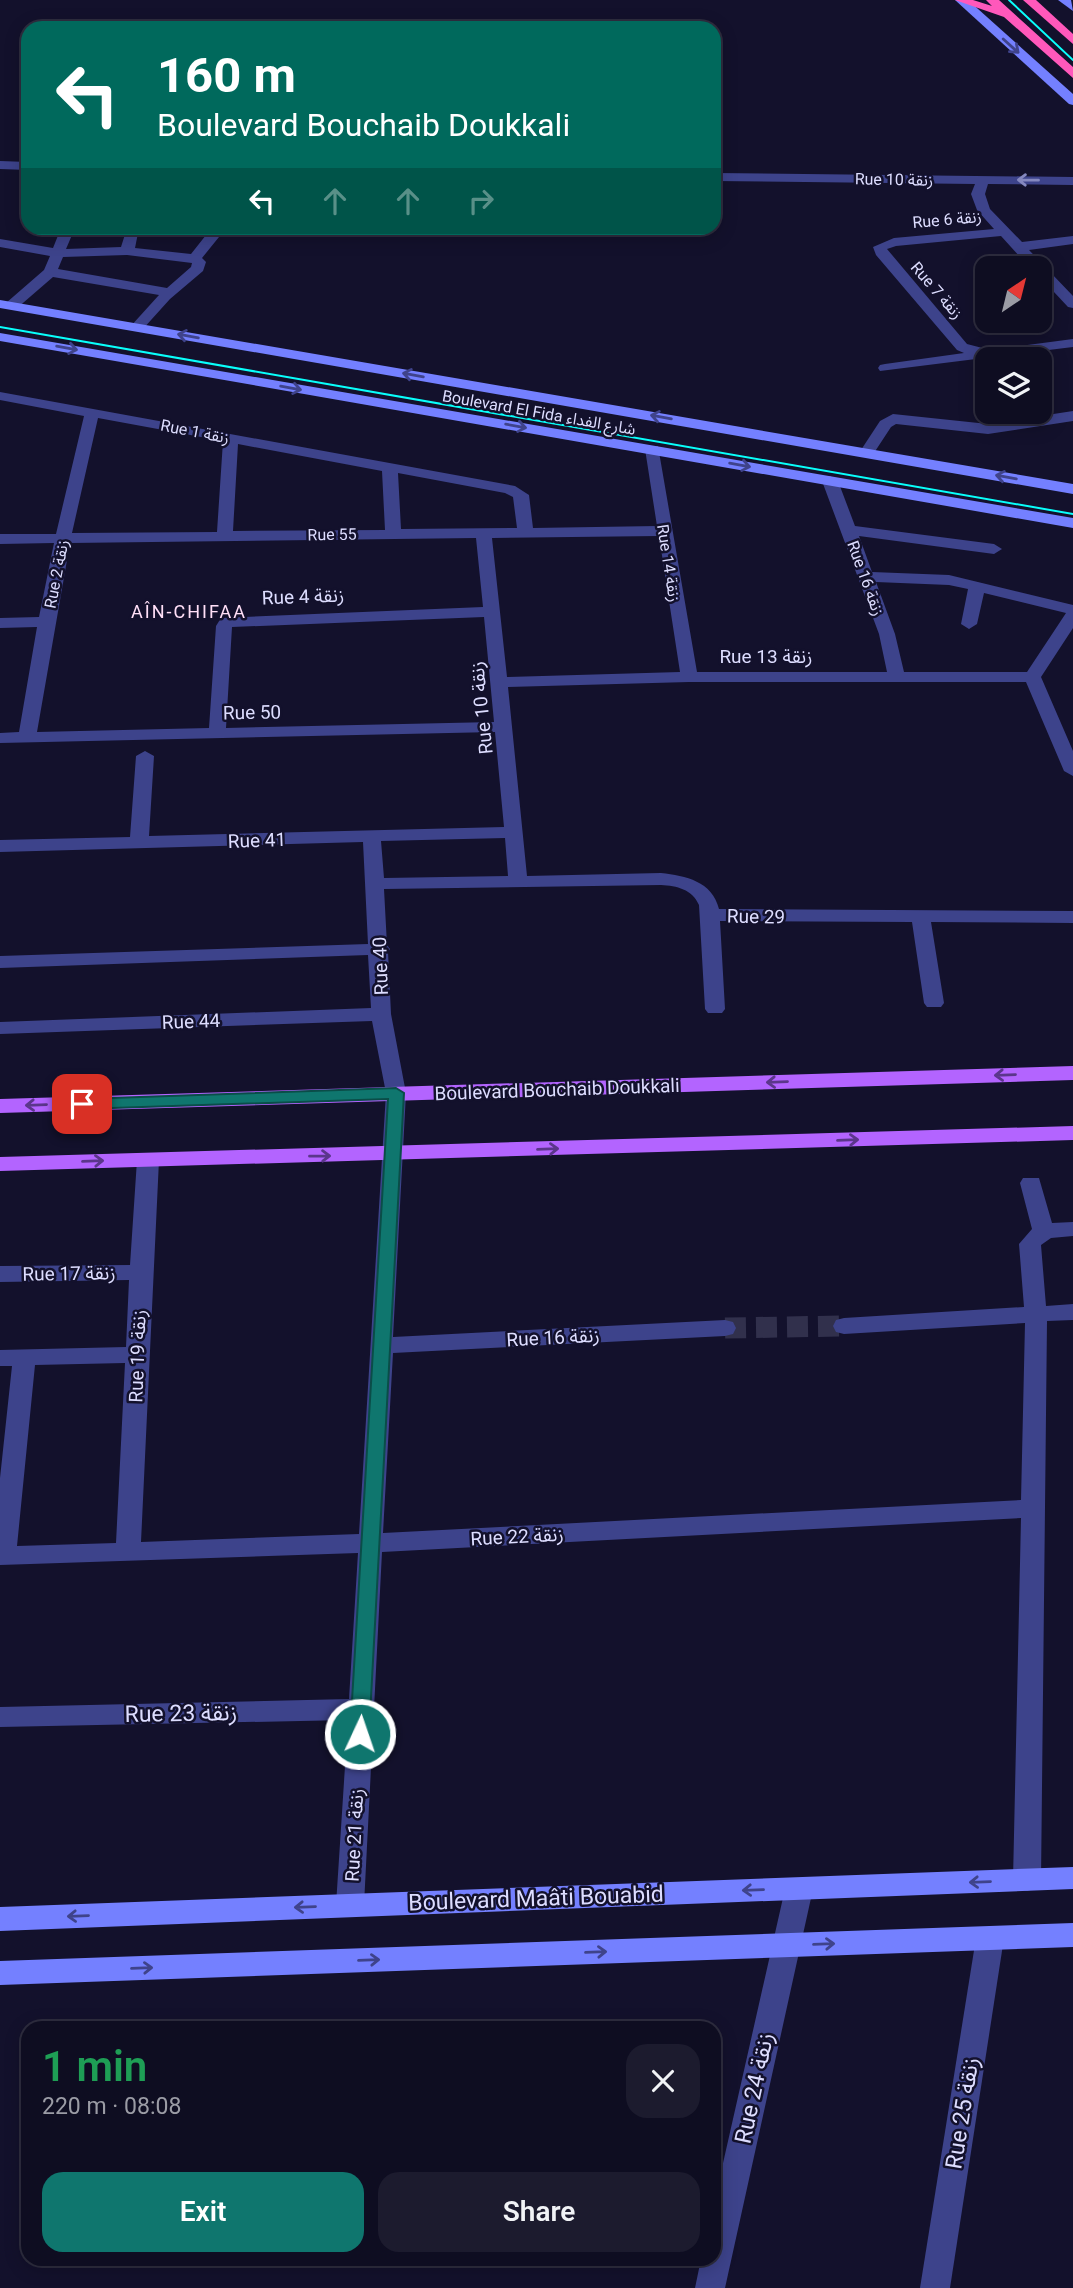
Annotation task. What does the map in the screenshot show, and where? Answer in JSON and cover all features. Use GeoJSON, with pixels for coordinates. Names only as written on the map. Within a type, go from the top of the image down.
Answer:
{"type":"FeatureCollection","features":[{"type":"Feature","properties":{"kind":"highway"},"geometry":{"type":"LineString","coordinates":[[961,0],[1010,16]]}},
{"type":"Feature","properties":{"kind":"highway"},"geometry":{"type":"LineString","coordinates":[[992,0],[1073,74]]}},
{"type":"Feature","properties":{"kind":"highway"},"geometry":{"type":"LineString","coordinates":[[1030,0],[1073,40]]}},
{"type":"Feature","properties":{"kind":"highway"},"geometry":{"type":"LineString","coordinates":[[1051,0],[1062,31]]}},
{"type":"Feature","properties":{"kind":"main road"},"geometry":{"type":"LineString","coordinates":[[961,0],[1073,102]]}},
{"type":"Feature","properties":{"kind":"main road"},"geometry":{"type":"LineString","coordinates":[[1064,0],[1073,8]]}},
{"type":"Feature","properties":{"kind":"main road","name":"Boulevard El Fida شارع الفداء"},"geometry":{"type":"LineString","coordinates":[[5,305],[1073,489]]}},
{"type":"Feature","properties":{"kind":"main road","name":"Boulevard El Fida شارع الفداء"},"geometry":{"type":"LineString","coordinates":[[0,337],[1073,523]]}},
{"type":"Feature","properties":{"kind":"main road","name":"Boulevard Bouchaib Doukkali"},"geometry":{"type":"LineString","coordinates":[[0,1106],[1073,1073]]}},
{"type":"Feature","properties":{"kind":"main road"},"geometry":{"type":"LineString","coordinates":[[0,1164],[1073,1133]]}},
{"type":"Feature","properties":{"kind":"main road","name":"Boulevard Maâti Bouabid"},"geometry":{"type":"LineString","coordinates":[[0,1919],[1073,1878]]}},
{"type":"Feature","properties":{"kind":"main road"},"geometry":{"type":"LineString","coordinates":[[0,1973],[1073,1935]]}},
{"type":"Feature","properties":{"kind":"street"},"geometry":{"type":"LineString","coordinates":[[0,165],[21,166]]}},
{"type":"Feature","properties":{"kind":"street","name":"Rue 10 زنقة"},"geometry":{"type":"LineString","coordinates":[[721,177],[1073,181]]}},
{"type":"Feature","properties":{"kind":"street"},"geometry":{"type":"LineString","coordinates":[[983,180],[978,194],[979,203],[1027,256]]}},
{"type":"Feature","properties":{"kind":"street","name":"Rue 6 زنقة"},"geometry":{"type":"LineString","coordinates":[[894,242],[1003,232]]}},
{"type":"Feature","properties":{"kind":"street"},"geometry":{"type":"LineString","coordinates":[[5,305],[48,274],[65,235]]}},
{"type":"Feature","properties":{"kind":"street"},"geometry":{"type":"LineString","coordinates":[[127,251],[131,235]]}},
{"type":"Feature","properties":{"kind":"street"},"geometry":{"type":"LineString","coordinates":[[195,258],[213,235]]}},
{"type":"Feature","properties":{"kind":"street"},"geometry":{"type":"LineString","coordinates":[[1018,247],[1073,240]]}},
{"type":"Feature","properties":{"kind":"street","name":"Rue 7 زنقة"},"geometry":{"type":"LineString","coordinates":[[894,242],[880,247],[881,252],[962,347],[975,353]]}},
{"type":"Feature","properties":{"kind":"street"},"geometry":{"type":"LineString","coordinates":[[0,243],[59,253],[127,251],[195,258],[199,262],[198,268],[167,294],[136,327]]}},
{"type":"Feature","properties":{"kind":"street"},"geometry":{"type":"LineString","coordinates":[[48,274],[167,294]]}},
{"type":"Feature","properties":{"kind":"street"},"geometry":{"type":"LineString","coordinates":[[1052,282],[1073,304]]}},
{"type":"Feature","properties":{"kind":"street"},"geometry":{"type":"LineString","coordinates":[[1033,347],[1073,342]]}},
{"type":"Feature","properties":{"kind":"street"},"geometry":{"type":"LineString","coordinates":[[885,368],[975,355]]}},
{"type":"Feature","properties":{"kind":"street","name":"Rue 1 زنقة"},"geometry":{"type":"LineString","coordinates":[[0,397],[516,491],[523,499],[525,531]]}},
{"type":"Feature","properties":{"kind":"street","name":"Rue 2 زنقة"},"geometry":{"type":"LineString","coordinates":[[27,737],[63,538],[92,412]]}},
{"type":"Feature","properties":{"kind":"street"},"geometry":{"type":"LineString","coordinates":[[867,453],[885,425],[894,419],[988,429],[1073,416]]}},
{"type":"Feature","properties":{"kind":"street"},"geometry":{"type":"LineString","coordinates":[[225,536],[231,438]]}},
{"type":"Feature","properties":{"kind":"street","name":"Rue 14 زنقة"},"geometry":{"type":"LineString","coordinates":[[653,449],[689,677]]}},
{"type":"Feature","properties":{"kind":"street"},"geometry":{"type":"LineString","coordinates":[[390,466],[394,533]]}},
{"type":"Feature","properties":{"kind":"street","name":"Rue 16 زنقة"},"geometry":{"type":"LineString","coordinates":[[830,481],[887,634],[897,677]]}},
{"type":"Feature","properties":{"kind":"street"},"geometry":{"type":"LineString","coordinates":[[849,530],[994,549]]}},
{"type":"Feature","properties":{"kind":"street","name":"Rue 55"},"geometry":{"type":"LineString","coordinates":[[0,539],[664,531]]}},
{"type":"Feature","properties":{"kind":"street","name":"Rue 10 زنقة"},"geometry":{"type":"LineString","coordinates":[[484,533],[518,880]]}},
{"type":"Feature","properties":{"kind":"street"},"geometry":{"type":"LineString","coordinates":[[866,577],[949,580],[1073,610]]}},
{"type":"Feature","properties":{"kind":"street"},"geometry":{"type":"LineString","coordinates":[[969,624],[977,585]]}},
{"type":"Feature","properties":{"kind":"street","name":"Rue 4 زنقة"},"geometry":{"type":"LineString","coordinates":[[217,733],[224,626],[227,622],[492,612]]}},
{"type":"Feature","properties":{"kind":"street"},"geometry":{"type":"LineString","coordinates":[[1073,615],[1031,677],[1073,771]]}},
{"type":"Feature","properties":{"kind":"street"},"geometry":{"type":"LineString","coordinates":[[0,623],[47,622]]}},
{"type":"Feature","properties":{"kind":"street","name":"Rue 13 زنقة"},"geometry":{"type":"LineString","coordinates":[[500,682],[689,677],[1031,677]]}},
{"type":"Feature","properties":{"kind":"street","name":"Rue 50"},"geometry":{"type":"LineString","coordinates":[[0,738],[504,727]]}},
{"type":"Feature","properties":{"kind":"street"},"geometry":{"type":"LineString","coordinates":[[139,843],[145,756]]}},
{"type":"Feature","properties":{"kind":"street","name":"Rue 41"},"geometry":{"type":"LineString","coordinates":[[0,846],[513,832]]}},
{"type":"Feature","properties":{"kind":"street","name":"Rue 40"},"geometry":{"type":"LineString","coordinates":[[372,837],[380,949],[381,1014],[396,1093]]}},
{"type":"Feature","properties":{"kind":"street","name":"Rue 29"},"geometry":{"type":"LineString","coordinates":[[375,884],[518,880],[681,881],[696,886],[706,896],[710,915],[1073,917]]}},
{"type":"Feature","properties":{"kind":"street"},"geometry":{"type":"LineString","coordinates":[[710,915],[715,1009]]}},
{"type":"Feature","properties":{"kind":"street"},"geometry":{"type":"LineString","coordinates":[[921,916],[934,1003]]}},
{"type":"Feature","properties":{"kind":"street"},"geometry":{"type":"LineString","coordinates":[[0,962],[380,949]]}},
{"type":"Feature","properties":{"kind":"street","name":"Rue 44"},"geometry":{"type":"LineString","coordinates":[[0,1027],[381,1014]]}},
{"type":"Feature","properties":{"kind":"street","name":"Rue 21 زنقة"},"geometry":{"type":"LineString","coordinates":[[350,1905],[396,1093]]}},
{"type":"Feature","properties":{"kind":"street","name":"Rue 19 زنقة"},"geometry":{"type":"LineString","coordinates":[[128,1552],[138,1355],[139,1272],[148,1160]]}},
{"type":"Feature","properties":{"kind":"street"},"geometry":{"type":"LineString","coordinates":[[1031,1183],[1044,1232]]}},
{"type":"Feature","properties":{"kind":"street"},"geometry":{"type":"LineString","coordinates":[[1027,1880],[1036,1315],[1030,1244],[1036,1235],[1044,1232],[1073,1228]]}},
{"type":"Feature","properties":{"kind":"street","name":"Rue 17 زنقة"},"geometry":{"type":"LineString","coordinates":[[0,1275],[139,1272]]}},
{"type":"Feature","properties":{"kind":"street"},"geometry":{"type":"LineString","coordinates":[[844,1326],[1073,1312]]}},
{"type":"Feature","properties":{"kind":"street","name":"Rue 16 زنقة"},"geometry":{"type":"LineString","coordinates":[[382,1346],[725,1328]]}},
{"type":"Feature","properties":{"kind":"street"},"geometry":{"type":"LineString","coordinates":[[0,1358],[138,1355]]}},
{"type":"Feature","properties":{"kind":"street"},"geometry":{"type":"LineString","coordinates":[[2,1556],[8,1448],[24,1358]]}},
{"type":"Feature","properties":{"kind":"street","name":"Rue 22 زنقة"},"geometry":{"type":"LineString","coordinates":[[2,1556],[371,1543],[1033,1508]]}},
{"type":"Feature","properties":{"kind":"street","name":"Rue 23 زنقة"},"geometry":{"type":"LineString","coordinates":[[0,1717],[361,1709]]}},
{"type":"Feature","properties":{"kind":"street","name":"Rue 24 زنقة"},"geometry":{"type":"LineString","coordinates":[[721,2238],[799,1889]]}},
{"type":"Feature","properties":{"kind":"street","name":"Rue 25 زنقة"},"geometry":{"type":"LineString","coordinates":[[935,2288],[990,1938]]}},
{"type":"Feature","properties":{"kind":"street","name":"Rue 24 زنقة"},"geometry":{"type":"LineString","coordinates":[[710,2288],[715,2266]]}},
{"type":"Feature","properties":{"kind":"tunnel"},"geometry":{"type":"LineString","coordinates":[[725,1328],[844,1326]]}},
{"type":"Feature","properties":{"kind":"tram line"},"geometry":{"type":"LineString","coordinates":[[1009,0],[1073,60]]}},
{"type":"Feature","properties":{"kind":"tram line"},"geometry":{"type":"LineString","coordinates":[[0,327],[1073,514]]}},
{"type":"Feature","properties":{"kind":"district","name":"AÎN-CHIFAA"},"geometry":{"type":"Point","coordinates":[189,612]}},
{"type":"Feature","properties":{"kind":"route"},"geometry":{"type":"LineString","coordinates":[[82,1104],[396,1093],[360,1734]]}}]}
